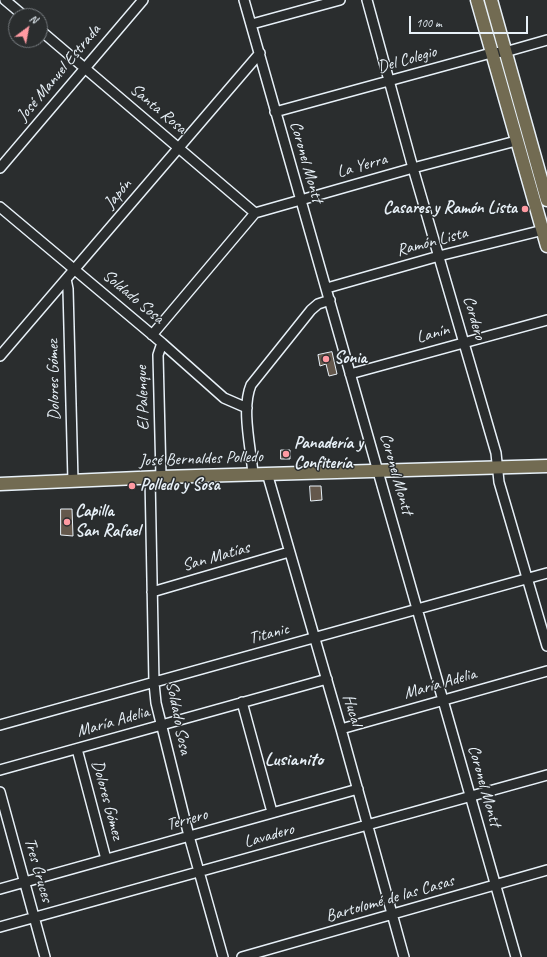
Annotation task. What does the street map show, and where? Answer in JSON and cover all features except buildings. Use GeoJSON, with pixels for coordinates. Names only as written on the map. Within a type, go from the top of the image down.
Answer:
{"type":"FeatureCollection","features":[{"type":"Feature","properties":{"kind":"main road"},"geometry":{"type":"LineString","coordinates":[[477,0],[516,141],[545,229],[547,246]]}},
{"type":"Feature","properties":{"kind":"main road"},"geometry":{"type":"LineString","coordinates":[[491,0],[547,200]]}},
{"type":"Feature","properties":{"kind":"main road","name":"José Bernaldes Polledo"},"geometry":{"type":"LineString","coordinates":[[0,484],[267,473],[547,466]]}},
{"type":"Feature","properties":{"kind":"street"},"geometry":{"type":"LineString","coordinates":[[5,0],[14,8]]}},
{"type":"Feature","properties":{"kind":"street","name":"José Manuel Estrada"},"geometry":{"type":"LineString","coordinates":[[0,168],[84,67],[143,0]]}},
{"type":"Feature","properties":{"kind":"street","name":"Coronel Montt"},"geometry":{"type":"LineString","coordinates":[[244,0],[516,957]]}},
{"type":"Feature","properties":{"kind":"street"},"geometry":{"type":"LineString","coordinates":[[252,24],[340,0]]}},
{"type":"Feature","properties":{"kind":"street","name":"Cordero"},"geometry":{"type":"LineString","coordinates":[[367,0],[413,168],[496,453],[499,482],[547,646]]}},
{"type":"Feature","properties":{"kind":"street","name":"Santa Rosa"},"geometry":{"type":"LineString","coordinates":[[48,37],[255,213]]}},
{"type":"Feature","properties":{"kind":"street","name":"Del Colegio"},"geometry":{"type":"LineString","coordinates":[[275,112],[390,82],[491,53],[505,52],[547,40]]}},
{"type":"Feature","properties":{"kind":"street","name":"Japón"},"geometry":{"type":"LineString","coordinates":[[0,356],[260,53]]}},
{"type":"Feature","properties":{"kind":"street","name":"La Yerra"},"geometry":{"type":"LineString","coordinates":[[255,213],[413,168],[516,141]]}},
{"type":"Feature","properties":{"kind":"street","name":"Soldado Sosa"},"geometry":{"type":"LineString","coordinates":[[0,207],[162,343],[224,398],[247,408]]}},
{"type":"Feature","properties":{"kind":"street"},"geometry":{"type":"LineString","coordinates":[[152,335],[255,213]]}},
{"type":"Feature","properties":{"kind":"street","name":"Ramón Lista"},"geometry":{"type":"LineString","coordinates":[[327,288],[439,256],[545,229]]}},
{"type":"Feature","properties":{"kind":"street","name":"Dolores Gómez"},"geometry":{"type":"LineString","coordinates":[[66,279],[68,289],[73,481]]}},
{"type":"Feature","properties":{"kind":"street"},"geometry":{"type":"LineString","coordinates":[[253,474],[247,408],[248,393],[251,385],[311,310],[318,304],[330,300]]}},
{"type":"Feature","properties":{"kind":"street","name":"Lanín"},"geometry":{"type":"LineString","coordinates":[[350,374],[547,320]]}},
{"type":"Feature","properties":{"kind":"street","name":"El Palenque"},"geometry":{"type":"LineString","coordinates":[[155,477],[158,355],[162,343]]}},
{"type":"Feature","properties":{"kind":"street","name":"Hucal"},"geometry":{"type":"LineString","coordinates":[[267,473],[327,679],[404,957]]}},
{"type":"Feature","properties":{"kind":"street","name":"Soldado Sosa"},"geometry":{"type":"LineString","coordinates":[[155,477],[152,592],[154,683],[160,725],[223,957]]}},
{"type":"Feature","properties":{"kind":"street","name":"San Matías"},"geometry":{"type":"LineString","coordinates":[[152,592],[289,552]]}},
{"type":"Feature","properties":{"kind":"street","name":"Titanic"},"geometry":{"type":"LineString","coordinates":[[0,725],[547,573]]}},
{"type":"Feature","properties":{"kind":"street","name":"María Adelia"},"geometry":{"type":"LineString","coordinates":[[341,729],[547,671]]}},
{"type":"Feature","properties":{"kind":"street","name":"María Adelia"},"geometry":{"type":"LineString","coordinates":[[0,770],[327,679]]}},
{"type":"Feature","properties":{"kind":"street"},"geometry":{"type":"LineString","coordinates":[[242,702],[272,812]]}},
{"type":"Feature","properties":{"kind":"street","name":"Dolores Gómez"},"geometry":{"type":"LineString","coordinates":[[77,748],[106,859]]}},
{"type":"Feature","properties":{"kind":"street","name":"Lavadero"},"geometry":{"type":"LineString","coordinates":[[0,927],[199,873],[368,824],[547,775]]}},
{"type":"Feature","properties":{"kind":"street","name":"Terrero"},"geometry":{"type":"LineString","coordinates":[[0,889],[358,789]]}},
{"type":"Feature","properties":{"kind":"street","name":"Tres Cruces"},"geometry":{"type":"LineString","coordinates":[[0,792],[46,957]]}},
{"type":"Feature","properties":{"kind":"street","name":"Bartolomé de las Casas"},"geometry":{"type":"LineString","coordinates":[[242,957],[496,886],[547,870]]}},
{"type":"Feature","properties":{"kind":"place","name":"Casares y Ramón Lista"},"geometry":{"type":"Point","coordinates":[525,209]}},
{"type":"Feature","properties":{"kind":"place","name":"Sonia"},"geometry":{"type":"Point","coordinates":[326,359]}},
{"type":"Feature","properties":{"kind":"place","name":"Panadería y Confitería"},"geometry":{"type":"Point","coordinates":[286,454]}},
{"type":"Feature","properties":{"kind":"place","name":"Polledo y Sosa"},"geometry":{"type":"Point","coordinates":[132,486]}},
{"type":"Feature","properties":{"kind":"place","name":"Capilla San Rafael"},"geometry":{"type":"Point","coordinates":[67,522]}},
{"type":"Feature","properties":{"kind":"district","name":"Lusianito"},"geometry":{"type":"Point","coordinates":[294,760]}}]}
